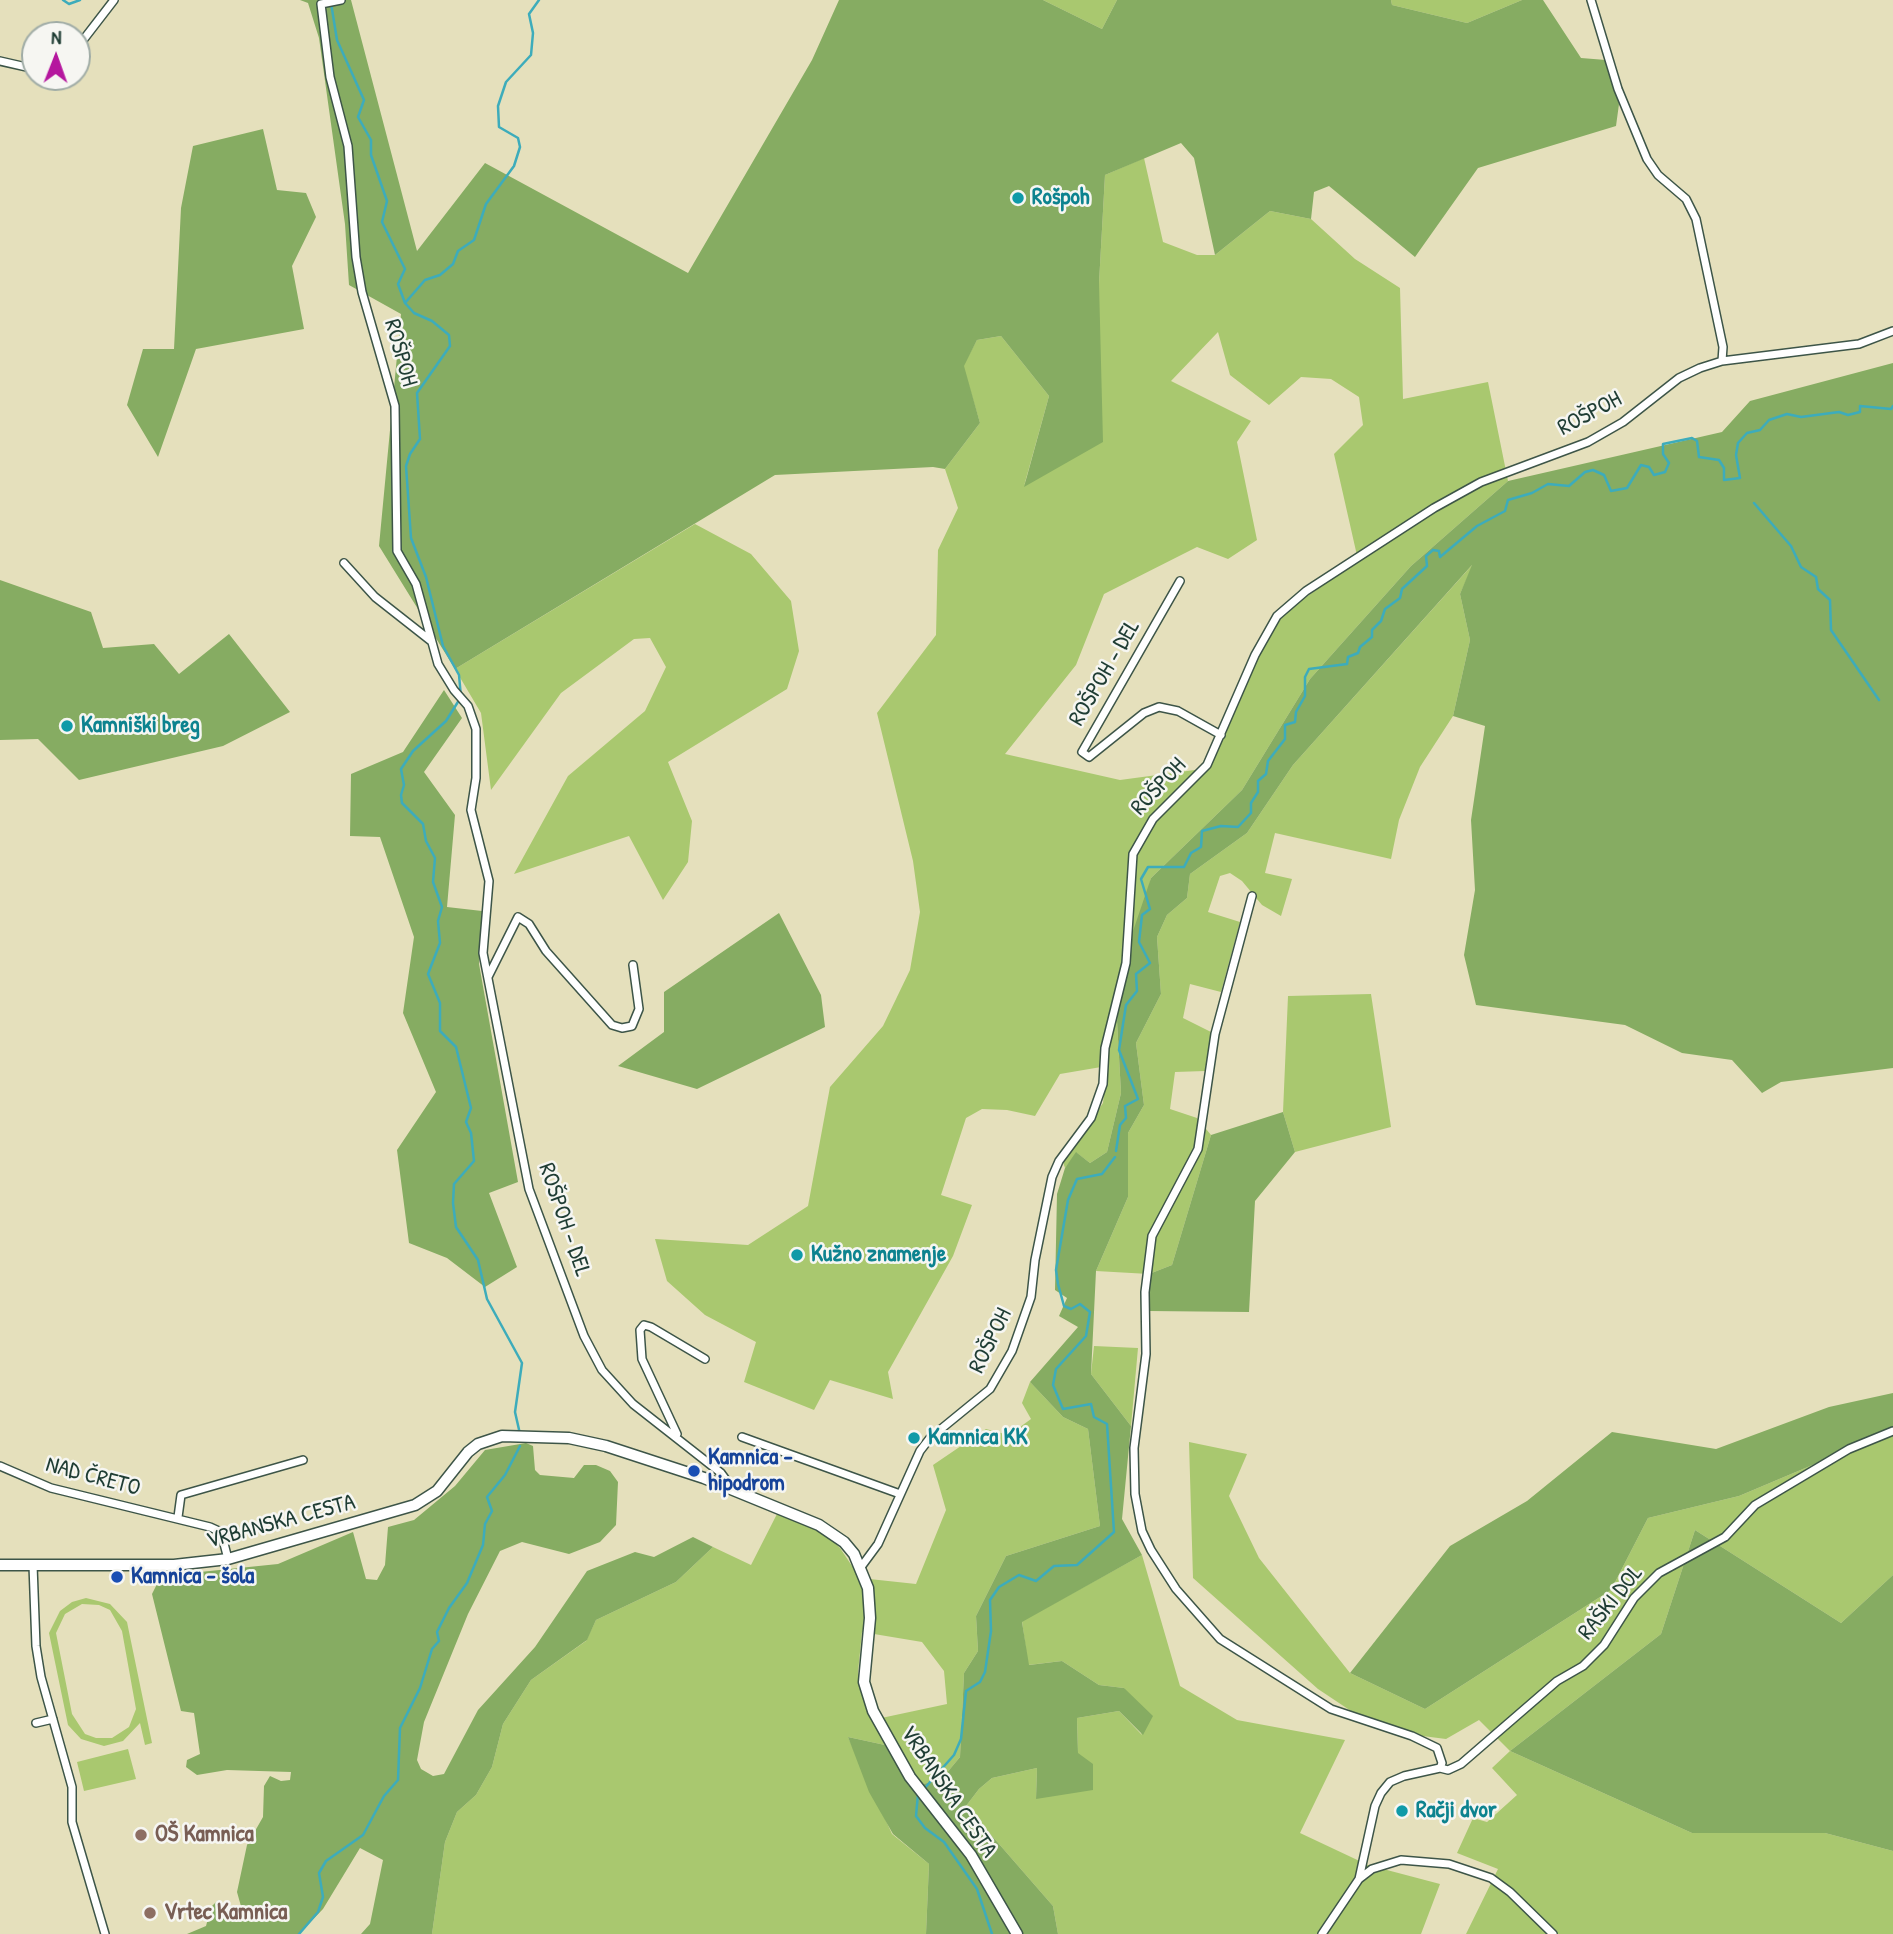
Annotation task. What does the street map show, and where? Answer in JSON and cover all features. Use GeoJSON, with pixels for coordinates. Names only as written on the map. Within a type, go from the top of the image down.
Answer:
{"type":"FeatureCollection","features":[{"type":"Feature","properties":{"kind":"street"},"geometry":{"type":"LineString","coordinates":[[91,30],[114,0]]}},
{"type":"Feature","properties":{"kind":"street"},"geometry":{"type":"LineString","coordinates":[[1591,0],[1618,89],[1647,159],[1658,175],[1686,199],[1696,219],[1723,346],[1722,361]]}},
{"type":"Feature","properties":{"kind":"street"},"geometry":{"type":"LineString","coordinates":[[322,3],[339,1]]}},
{"type":"Feature","properties":{"kind":"street","name":"ROŠPOH"},"geometry":{"type":"LineString","coordinates":[[322,3],[330,77],[348,146],[356,257],[362,292],[395,406],[397,551],[416,584],[438,664],[468,706]]}},
{"type":"Feature","properties":{"kind":"street"},"geometry":{"type":"LineString","coordinates":[[0,61],[21,66]]}},
{"type":"Feature","properties":{"kind":"street","name":"ROŠPOH"},"geometry":{"type":"LineString","coordinates":[[861,1567],[878,1544],[920,1451],[930,1438],[990,1389],[1012,1351],[1031,1297],[1035,1260],[1052,1177],[1059,1161],[1091,1118],[1103,1084],[1105,1048],[1126,963],[1133,853],[1153,819],[1207,765],[1267,631],[1277,616],[1306,591],[1469,489],[1588,442],[1623,422],[1679,378],[1722,361],[1859,344],[1893,331]]}},
{"type":"Feature","properties":{"kind":"street"},"geometry":{"type":"LineString","coordinates":[[344,563],[375,597],[432,641]]}},
{"type":"Feature","properties":{"kind":"street","name":"ROŠPOH - DEL"},"geometry":{"type":"LineString","coordinates":[[1181,581],[1082,752],[1089,757],[1143,713],[1159,708],[1178,711],[1221,735]]}},
{"type":"Feature","properties":{"kind":"street","name":"ROŠPOH - DEL"},"geometry":{"type":"LineString","coordinates":[[468,706],[476,729],[477,749],[471,810],[489,881],[484,953],[529,1189],[584,1336],[602,1370],[633,1404],[721,1473],[732,1489]]}},
{"type":"Feature","properties":{"kind":"street"},"geometry":{"type":"LineString","coordinates":[[1252,896],[1214,1034],[1202,1100],[1198,1149],[1152,1237],[1145,1293],[1146,1356],[1134,1448],[1135,1494],[1142,1531],[1176,1589],[1220,1639],[1331,1709],[1412,1736],[1437,1748],[1442,1763],[1440,1768]]}},
{"type":"Feature","properties":{"kind":"street"},"geometry":{"type":"LineString","coordinates":[[488,976],[518,917],[529,924],[546,951],[611,1025],[622,1028],[632,1026],[639,1009],[633,965]]}},
{"type":"Feature","properties":{"kind":"street","name":"ROŠPOH - DEL"},"geometry":{"type":"LineString","coordinates":[[678,1437],[642,1359],[640,1330],[644,1325],[651,1327],[705,1359]]}},
{"type":"Feature","properties":{"kind":"street","name":"RAŠKI DOL"},"geometry":{"type":"LineString","coordinates":[[1359,1879],[1375,1805],[1390,1782],[1404,1776],[1440,1768],[1448,1769],[1461,1764],[1557,1681],[1583,1666],[1604,1646],[1634,1598],[1659,1573],[1725,1537],[1755,1505],[1849,1449],[1893,1431]]}},
{"type":"Feature","properties":{"kind":"street","name":"VRBANSKA CESTA"},"geometry":{"type":"LineString","coordinates":[[0,1565],[174,1565],[228,1559],[415,1505],[437,1491],[468,1452],[478,1444],[509,1435],[569,1438],[606,1446],[732,1489],[819,1525],[844,1542],[861,1567],[867,1582],[870,1618],[864,1682],[873,1711],[889,1744],[917,1788],[971,1855],[1017,1934]]}},
{"type":"Feature","properties":{"kind":"street"},"geometry":{"type":"LineString","coordinates":[[742,1437],[900,1494]]}},
{"type":"Feature","properties":{"kind":"street"},"geometry":{"type":"LineString","coordinates":[[178,1517],[181,1495],[303,1460]]}},
{"type":"Feature","properties":{"kind":"street","name":"NAD ČRETO"},"geometry":{"type":"LineString","coordinates":[[0,1466],[51,1488],[178,1517],[220,1532],[228,1559]]}},
{"type":"Feature","properties":{"kind":"street"},"geometry":{"type":"LineString","coordinates":[[33,1565],[36,1646],[72,1787],[72,1822],[104,1934]]}},
{"type":"Feature","properties":{"kind":"street"},"geometry":{"type":"LineString","coordinates":[[37,1723],[53,1719]]}},
{"type":"Feature","properties":{"kind":"street"},"geometry":{"type":"LineString","coordinates":[[1322,1934],[1359,1879],[1373,1869],[1401,1860],[1448,1864],[1491,1878],[1510,1892],[1553,1934]]}},
{"type":"Feature","properties":{"kind":"green space"},"geometry":{"type":"Polygon","coordinates":[[[300,0],[351,0],[417,251],[485,163],[688,273],[812,60],[839,0],[1043,0],[1102,29],[1117,0],[1391,0],[1392,5],[1467,23],[1522,0],[1543,0],[1581,58],[1606,60],[1619,104],[1616,126],[1478,168],[1415,257],[1329,186],[1314,192],[1311,219],[1270,211],[1215,255],[1194,158],[1181,143],[1105,175],[1099,283],[1103,442],[1024,487],[1049,396],[1001,336],[977,340],[964,366],[980,423],[945,469],[933,467],[775,475],[455,669],[379,546],[401,314],[349,285],[345,224],[319,38],[308,3],[300,0]]]}},
{"type":"Feature","properties":{"kind":"green space"},"geometry":{"type":"Polygon","coordinates":[[[1043,0],[1117,0],[1102,29],[1043,0]]]}},
{"type":"Feature","properties":{"kind":"green space"},"geometry":{"type":"Polygon","coordinates":[[[1391,0],[1522,0],[1467,23],[1392,5],[1391,0]]]}},
{"type":"Feature","properties":{"kind":"green space"},"geometry":{"type":"Polygon","coordinates":[[[263,129],[277,190],[306,193],[316,217],[292,266],[304,329],[196,349],[158,457],[127,405],[143,349],[174,349],[181,208],[193,146],[263,129]]]}},
{"type":"Feature","properties":{"kind":"green space"},"geometry":{"type":"Polygon","coordinates":[[[1144,158],[1163,242],[1197,255],[1215,255],[1270,211],[1311,219],[1355,259],[1400,288],[1403,399],[1488,382],[1508,481],[1411,566],[1310,679],[1242,790],[1151,878],[1117,1021],[1121,1093],[1107,1152],[1090,1163],[1077,1153],[1065,1168],[1063,1162],[1103,1103],[1107,1066],[1060,1074],[1035,1116],[1007,1110],[982,1109],[966,1118],[941,1195],[972,1205],[953,1256],[888,1372],[893,1399],[830,1380],[814,1410],[744,1382],[756,1342],[705,1315],[667,1281],[655,1239],[748,1245],[808,1206],[830,1087],[883,1026],[910,970],[920,912],[913,861],[877,713],[936,635],[938,550],[958,508],[945,469],[980,423],[963,366],[977,340],[1001,336],[1049,396],[1024,486],[1099,283],[1105,175],[1144,158]],[[1218,332],[1171,381],[1251,421],[1237,442],[1257,540],[1228,559],[1197,547],[1104,594],[1076,665],[1005,754],[1120,780],[1202,769],[1274,620],[1358,560],[1334,454],[1363,425],[1359,397],[1331,379],[1301,377],[1269,405],[1230,375],[1218,332]]]}},
{"type":"Feature","properties":{"kind":"green space"},"geometry":{"type":"Polygon","coordinates":[[[1893,363],[1893,1068],[1781,1082],[1762,1093],[1732,1060],[1682,1053],[1625,1025],[1476,1005],[1464,955],[1475,890],[1471,820],[1485,726],[1453,716],[1470,640],[1460,594],[1472,565],[1293,765],[1247,833],[1190,874],[1187,898],[1167,915],[1157,937],[1161,994],[1136,1043],[1144,1105],[1128,1133],[1128,1197],[1096,1271],[1091,1374],[1131,1426],[1122,1519],[1142,1555],[1022,1622],[1029,1665],[1062,1661],[1099,1685],[1124,1688],[1153,1716],[1143,1735],[1119,1711],[1077,1718],[1078,1753],[1093,1764],[1093,1790],[1036,1799],[1037,1768],[992,1778],[966,1806],[1053,1906],[1058,1934],[926,1934],[929,1864],[893,1834],[869,1792],[848,1737],[885,1745],[909,1786],[940,1781],[960,1757],[964,1673],[978,1651],[976,1616],[1006,1556],[1100,1526],[1088,1429],[1063,1417],[1030,1382],[1078,1327],[1059,1316],[1067,1298],[1055,1290],[1057,1194],[1065,1168],[1076,1152],[1090,1163],[1107,1152],[1121,1093],[1117,1021],[1127,949],[1151,878],[1242,790],[1310,679],[1411,566],[1508,481],[1722,432],[1750,401],[1893,363]]]}},
{"type":"Feature","properties":{"kind":"green space"},"geometry":{"type":"Polygon","coordinates":[[[695,524],[751,554],[791,601],[799,651],[787,689],[668,762],[692,821],[688,862],[663,900],[629,836],[514,874],[568,776],[645,711],[666,667],[650,638],[634,639],[561,693],[491,790],[481,713],[455,669],[695,524]]]}},
{"type":"Feature","properties":{"kind":"green space"},"geometry":{"type":"Polygon","coordinates":[[[1474,563],[1460,594],[1470,640],[1453,716],[1420,767],[1399,820],[1391,859],[1275,833],[1265,873],[1292,879],[1281,916],[1262,905],[1242,881],[1230,873],[1220,876],[1208,912],[1240,922],[1221,992],[1190,984],[1183,1018],[1211,1032],[1205,1071],[1175,1072],[1170,1109],[1197,1118],[1211,1135],[1172,1265],[1149,1274],[1096,1271],[1128,1197],[1128,1133],[1144,1105],[1136,1043],[1161,994],[1157,937],[1167,915],[1187,898],[1190,874],[1247,833],[1293,765],[1474,563]]]}},
{"type":"Feature","properties":{"kind":"green space"},"geometry":{"type":"Polygon","coordinates":[[[0,580],[91,612],[103,648],[154,644],[179,674],[229,634],[290,712],[223,746],[79,780],[38,739],[0,740],[0,580]]]}},
{"type":"Feature","properties":{"kind":"green space"},"geometry":{"type":"Polygon","coordinates":[[[444,690],[462,718],[424,772],[455,815],[447,907],[482,911],[479,964],[518,1182],[489,1193],[517,1267],[485,1287],[447,1258],[409,1243],[397,1150],[436,1092],[403,1013],[414,937],[380,837],[350,836],[351,774],[403,752],[444,690]]]}},
{"type":"Feature","properties":{"kind":"green space"},"geometry":{"type":"Polygon","coordinates":[[[779,913],[821,995],[825,1027],[697,1089],[618,1066],[664,1032],[664,992],[779,913]]]}},
{"type":"Feature","properties":{"kind":"green space"},"geometry":{"type":"Polygon","coordinates":[[[1371,994],[1391,1127],[1295,1152],[1283,1112],[1288,996],[1371,994]]]}},
{"type":"Feature","properties":{"kind":"green space"},"geometry":{"type":"Polygon","coordinates":[[[1283,1112],[1295,1152],[1255,1201],[1249,1312],[1149,1311],[1149,1274],[1172,1265],[1211,1135],[1283,1112]]]}},
{"type":"Feature","properties":{"kind":"green space"},"geometry":{"type":"Polygon","coordinates":[[[1094,1346],[1138,1348],[1131,1426],[1091,1374],[1094,1346]]]}},
{"type":"Feature","properties":{"kind":"green space"},"geometry":{"type":"Polygon","coordinates":[[[1030,1382],[1063,1417],[1088,1429],[1100,1526],[1006,1556],[976,1616],[978,1651],[964,1673],[960,1757],[940,1781],[909,1786],[885,1745],[848,1737],[892,1834],[929,1864],[926,1934],[432,1934],[445,1842],[457,1812],[476,1795],[492,1767],[503,1724],[531,1680],[586,1641],[596,1620],[676,1582],[713,1547],[751,1565],[778,1512],[817,1525],[840,1548],[860,1578],[916,1584],[946,1510],[933,1465],[986,1429],[1009,1435],[1031,1419],[1022,1403],[1030,1382]],[[862,1632],[858,1672],[872,1720],[947,1704],[944,1671],[922,1642],[862,1632]]]}},
{"type":"Feature","properties":{"kind":"green space"},"geometry":{"type":"Polygon","coordinates":[[[1893,1393],[1893,1431],[1739,1496],[1648,1518],[1611,1590],[1425,1709],[1350,1673],[1450,1546],[1527,1501],[1612,1432],[1716,1449],[1829,1407],[1893,1393]]]}},
{"type":"Feature","properties":{"kind":"green space"},"geometry":{"type":"Polygon","coordinates":[[[1893,1431],[1893,1575],[1841,1623],[1695,1530],[1661,1634],[1510,1751],[1479,1720],[1446,1739],[1407,1734],[1357,1715],[1318,1689],[1193,1578],[1189,1442],[1247,1454],[1229,1496],[1259,1558],[1350,1673],[1425,1709],[1611,1590],[1648,1518],[1739,1496],[1893,1431]]]}},
{"type":"Feature","properties":{"kind":"green space"},"geometry":{"type":"Polygon","coordinates":[[[526,1443],[533,1446],[535,1470],[540,1475],[574,1478],[584,1465],[596,1465],[610,1471],[618,1482],[616,1525],[600,1542],[569,1554],[522,1542],[500,1551],[468,1614],[424,1722],[417,1760],[421,1769],[433,1776],[444,1774],[478,1710],[535,1647],[587,1571],[635,1552],[654,1557],[693,1537],[713,1547],[676,1582],[596,1620],[587,1640],[531,1680],[503,1724],[492,1767],[476,1795],[457,1812],[445,1842],[432,1934],[361,1934],[370,1924],[383,1860],[360,1848],[323,1909],[299,1934],[187,1934],[206,1926],[211,1907],[218,1900],[238,1919],[244,1917],[237,1892],[247,1845],[263,1817],[264,1786],[270,1776],[281,1781],[290,1780],[291,1772],[227,1770],[197,1775],[186,1767],[187,1760],[200,1754],[194,1713],[181,1711],[152,1594],[161,1576],[278,1564],[353,1532],[366,1579],[377,1580],[385,1565],[388,1527],[414,1520],[455,1486],[485,1450],[526,1443]]]}},
{"type":"Feature","properties":{"kind":"green space"},"geometry":{"type":"Polygon","coordinates":[[[1695,1530],[1841,1623],[1893,1575],[1893,1851],[1825,1833],[1692,1833],[1510,1751],[1661,1634],[1695,1530]]]}},
{"type":"Feature","properties":{"kind":"green space"},"geometry":{"type":"Polygon","coordinates":[[[1142,1555],[1180,1686],[1237,1720],[1345,1740],[1300,1833],[1368,1865],[1440,1884],[1421,1934],[1058,1934],[1053,1906],[966,1806],[992,1778],[1037,1768],[1036,1799],[1078,1753],[1077,1718],[1119,1711],[1142,1735],[1124,1688],[1099,1685],[1062,1661],[1028,1665],[1022,1621],[1142,1555]]]}},
{"type":"Feature","properties":{"kind":"green space"},"geometry":{"type":"Polygon","coordinates":[[[86,1598],[110,1604],[127,1622],[152,1743],[145,1745],[140,1723],[123,1741],[104,1746],[81,1739],[68,1725],[49,1633],[60,1611],[72,1602],[86,1598]],[[82,1604],[65,1614],[56,1633],[72,1714],[85,1734],[96,1738],[112,1738],[129,1727],[136,1709],[122,1631],[110,1610],[99,1605],[82,1604]]]}},
{"type":"Feature","properties":{"kind":"green space"},"geometry":{"type":"Polygon","coordinates":[[[128,1749],[136,1779],[84,1791],[77,1762],[128,1749]]]}},
{"type":"Feature","properties":{"kind":"green space"},"geometry":{"type":"Polygon","coordinates":[[[1510,1751],[1692,1833],[1825,1833],[1893,1851],[1893,1934],[1466,1934],[1498,1869],[1457,1853],[1473,1818],[1487,1822],[1517,1795],[1492,1768],[1510,1751]]]}},
{"type":"Feature","properties":{"kind":"waterway"},"geometry":{"type":"LineString","coordinates":[[63,0],[69,4],[80,0]]}},
{"type":"Feature","properties":{"kind":"waterway"},"geometry":{"type":"LineString","coordinates":[[405,303],[425,280],[440,275],[453,264],[458,251],[474,240],[486,204],[514,166],[520,147],[518,138],[499,127],[498,106],[506,82],[531,55],[533,33],[529,14],[539,0]]}},
{"type":"Feature","properties":{"kind":"waterway"},"geometry":{"type":"LineString","coordinates":[[331,3],[337,40],[364,100],[358,117],[371,140],[371,155],[387,201],[382,222],[405,269],[398,284],[405,303],[414,313],[432,321],[449,335],[450,346],[417,393],[420,439],[406,466],[411,538],[426,577],[443,646],[459,675],[461,697],[446,721],[413,751],[401,769],[404,785],[401,795],[402,803],[423,824],[426,841],[435,858],[433,882],[442,907],[438,921],[440,943],[428,974],[440,1003],[440,1031],[456,1047],[471,1108],[466,1122],[471,1133],[474,1161],[454,1184],[456,1227],[478,1260],[487,1299],[522,1363],[515,1412],[520,1434]]}},
{"type":"Feature","properties":{"kind":"waterway"},"geometry":{"type":"LineString","coordinates":[[1116,1151],[1120,1125],[1126,1118],[1125,1106],[1138,1099],[1119,1050],[1126,1005],[1137,991],[1136,974],[1150,963],[1139,942],[1142,915],[1150,909],[1141,879],[1148,867],[1184,867],[1191,853],[1201,847],[1202,831],[1221,826],[1238,827],[1251,813],[1251,803],[1258,792],[1258,781],[1266,774],[1268,761],[1285,739],[1285,725],[1295,722],[1296,712],[1305,696],[1305,677],[1309,669],[1347,664],[1348,657],[1358,653],[1360,647],[1372,637],[1372,630],[1381,621],[1385,609],[1400,598],[1402,589],[1427,566],[1426,556],[1433,550],[1439,551],[1440,557],[1477,526],[1505,511],[1508,500],[1532,493],[1548,484],[1569,486],[1585,472],[1593,470],[1604,475],[1611,491],[1627,488],[1641,465],[1649,467],[1654,475],[1665,472],[1669,463],[1663,454],[1663,444],[1692,438],[1697,441],[1699,457],[1719,460],[1724,468],[1724,480],[1740,478],[1736,455],[1738,443],[1747,433],[1760,430],[1769,420],[1787,414],[1801,417],[1839,412],[1848,415],[1860,412],[1860,406],[1891,409],[1893,406]]}},
{"type":"Feature","properties":{"kind":"waterway"},"geometry":{"type":"LineString","coordinates":[[1754,503],[1791,546],[1801,567],[1816,577],[1818,589],[1830,600],[1831,630],[1879,700]]}},
{"type":"Feature","properties":{"kind":"waterway"},"geometry":{"type":"LineString","coordinates":[[923,1790],[954,1755],[961,1739],[966,1691],[980,1682],[985,1672],[991,1631],[990,1600],[999,1587],[1019,1575],[1036,1581],[1054,1566],[1077,1565],[1114,1532],[1107,1424],[1094,1417],[1091,1404],[1063,1409],[1053,1385],[1056,1369],[1086,1336],[1090,1312],[1080,1304],[1071,1309],[1064,1306],[1058,1284],[1056,1270],[1068,1200],[1077,1179],[1102,1174],[1115,1157]]}},
{"type":"Feature","properties":{"kind":"waterway"},"geometry":{"type":"LineString","coordinates":[[299,1934],[318,1912],[323,1897],[319,1873],[326,1861],[363,1835],[384,1796],[398,1780],[400,1728],[420,1688],[432,1649],[439,1641],[437,1632],[449,1608],[467,1583],[483,1545],[485,1524],[492,1511],[487,1497],[505,1475],[520,1446]]}},
{"type":"Feature","properties":{"kind":"waterway"},"geometry":{"type":"LineString","coordinates":[[918,1794],[916,1816],[925,1828],[944,1842],[977,1889],[992,1934]]}},
{"type":"Feature","properties":{"kind":"place","name":"Rošpoh"},"geometry":{"type":"Point","coordinates":[1018,198]}},
{"type":"Feature","properties":{"kind":"place","name":"Kamniški breg"},"geometry":{"type":"Point","coordinates":[67,726]}},
{"type":"Feature","properties":{"kind":"place","name":"Kužno znamenje"},"geometry":{"type":"Point","coordinates":[797,1255]}},
{"type":"Feature","properties":{"kind":"place","name":"Kamnica KK"},"geometry":{"type":"Point","coordinates":[914,1438]}},
{"type":"Feature","properties":{"kind":"place","name":"Kamnica - hipodrom"},"geometry":{"type":"Point","coordinates":[694,1471]}},
{"type":"Feature","properties":{"kind":"place","name":"Kamnica - šola"},"geometry":{"type":"Point","coordinates":[117,1577]}},
{"type":"Feature","properties":{"kind":"place","name":"Račji dvor"},"geometry":{"type":"Point","coordinates":[1402,1811]}},
{"type":"Feature","properties":{"kind":"place","name":"OŠ Kamnica"},"geometry":{"type":"Point","coordinates":[141,1835]}},
{"type":"Feature","properties":{"kind":"place","name":"Vrtec Kamnica"},"geometry":{"type":"Point","coordinates":[150,1913]}}]}
